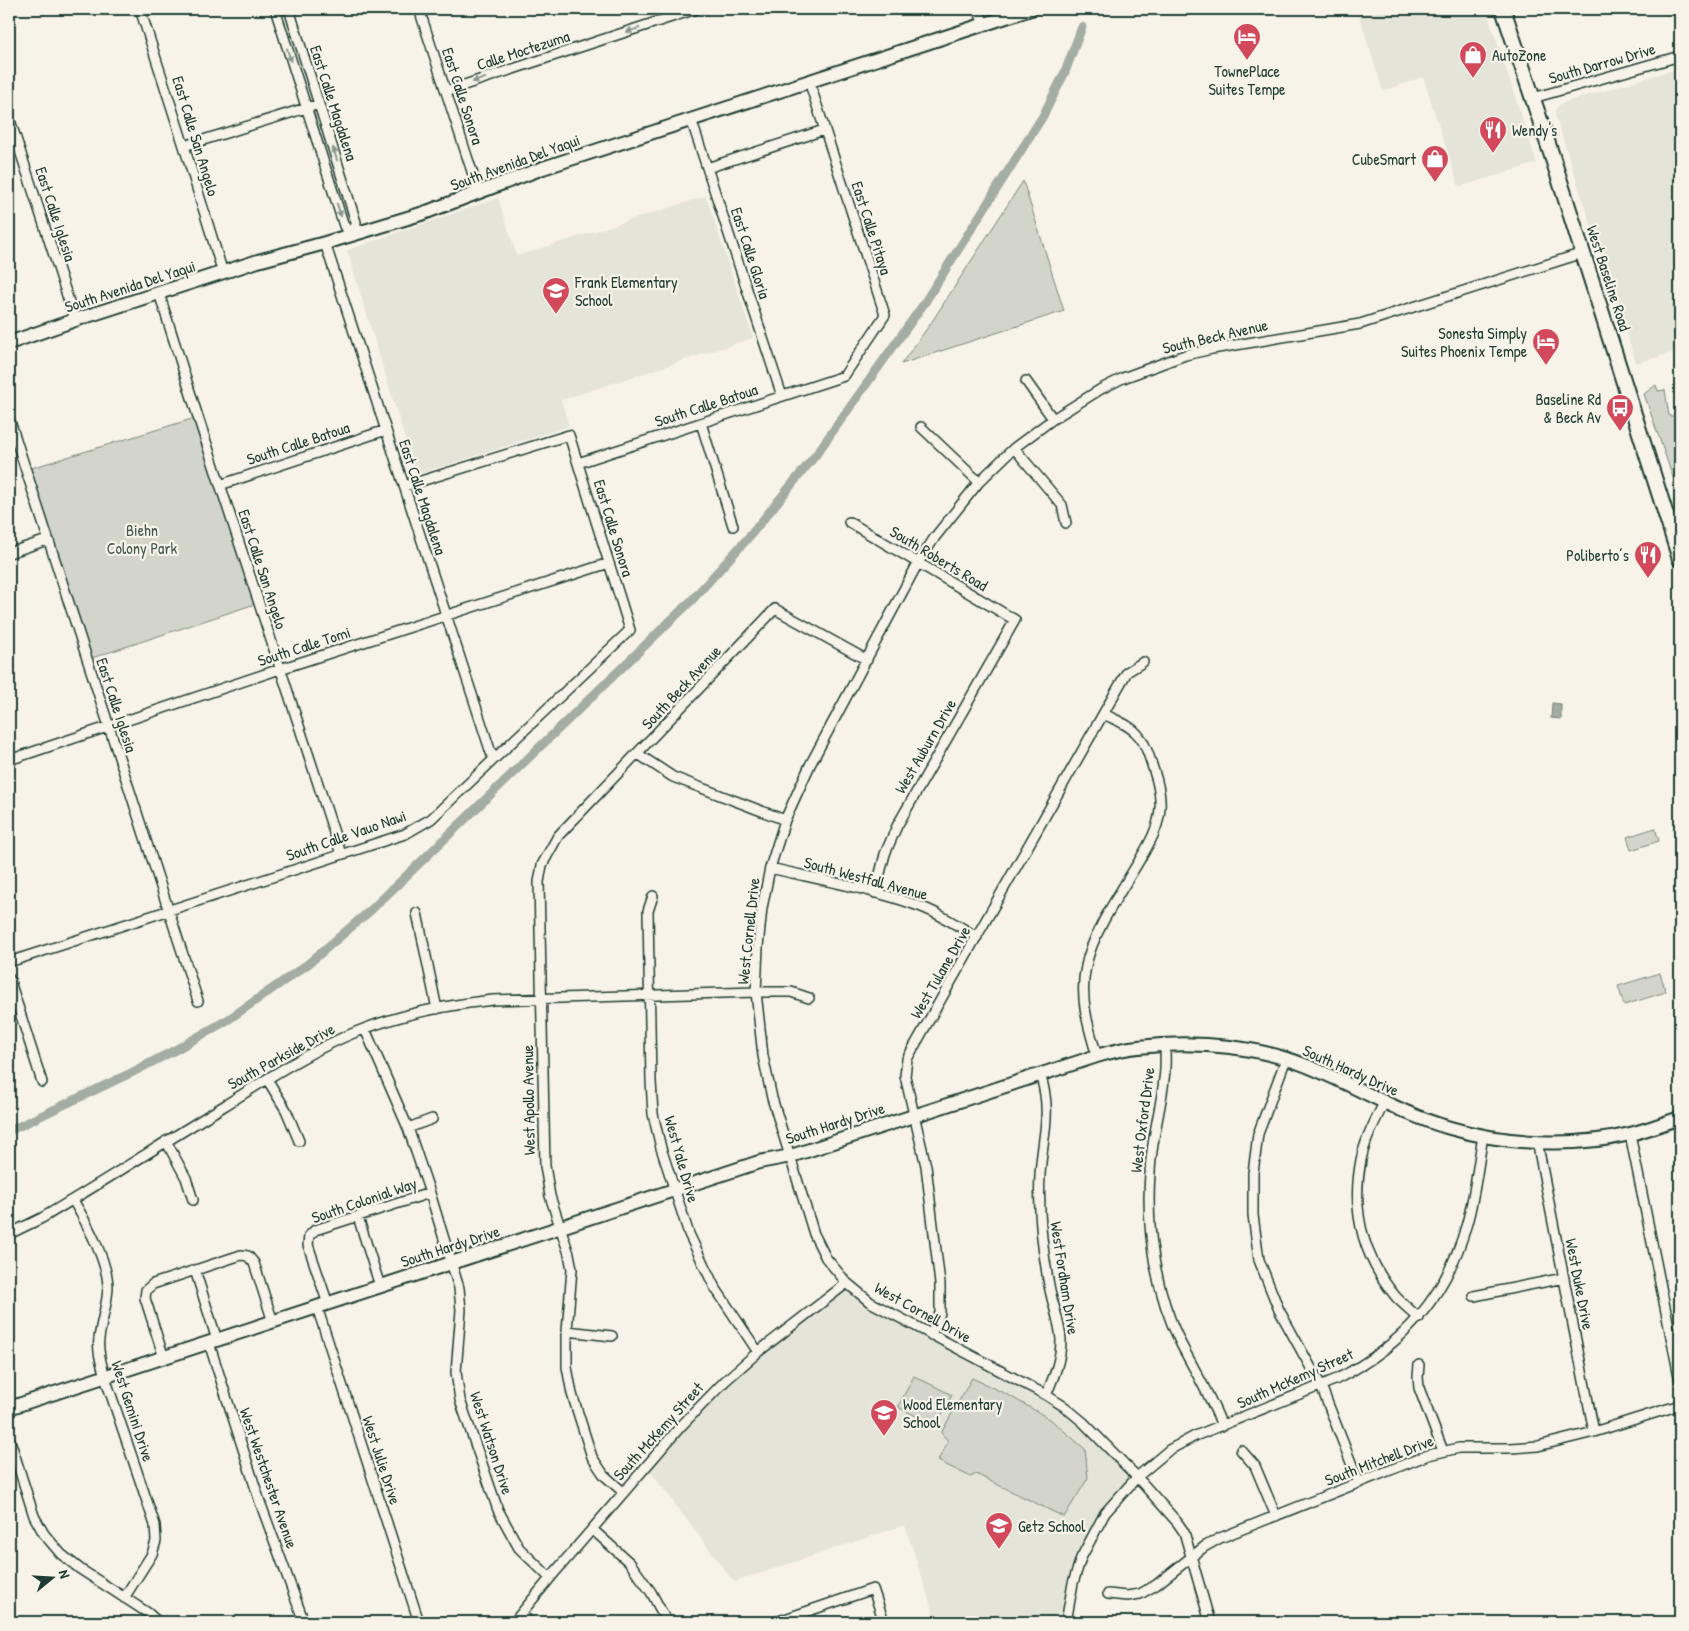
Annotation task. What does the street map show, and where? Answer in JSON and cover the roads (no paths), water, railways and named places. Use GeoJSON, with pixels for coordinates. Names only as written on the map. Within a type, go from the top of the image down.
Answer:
{"type":"FeatureCollection","features":[{"type":"Feature","properties":{"kind":"main road","name":"West Baseline Road"},"geometry":{"type":"LineString","coordinates":[[1503,9],[1680,559]]}},
{"type":"Feature","properties":{"kind":"street","name":"East Calle San Angelo"},"geometry":{"type":"LineString","coordinates":[[140,9],[223,273]]}},
{"type":"Feature","properties":{"kind":"street","name":"East Calle Magdalena"},"geometry":{"type":"LineString","coordinates":[[275,9],[344,226],[355,234]]}},
{"type":"Feature","properties":{"kind":"street","name":"East Calle Magdalena"},"geometry":{"type":"LineString","coordinates":[[288,9],[356,222],[355,234]]}},
{"type":"Feature","properties":{"kind":"street","name":"East Calle Sonora"},"geometry":{"type":"LineString","coordinates":[[420,9],[479,193]]}},
{"type":"Feature","properties":{"kind":"street","name":"Calle Moctezuma"},"geometry":{"type":"LineString","coordinates":[[446,91],[696,9]]}},
{"type":"Feature","properties":{"kind":"street"},"geometry":{"type":"LineString","coordinates":[[978,9],[984,24]]}},
{"type":"Feature","properties":{"kind":"street","name":"South Avenida Del Yaqui"},"geometry":{"type":"LineString","coordinates":[[9,343],[159,293],[424,213],[543,168],[1031,9]]}},
{"type":"Feature","properties":{"kind":"street","name":"South Darrow Drive"},"geometry":{"type":"LineString","coordinates":[[1533,98],[1680,56]]}},
{"type":"Feature","properties":{"kind":"street","name":"East Calle Pitaya"},"geometry":{"type":"LineString","coordinates":[[809,81],[885,315],[844,376]]}},
{"type":"Feature","properties":{"kind":"street"},"geometry":{"type":"LineString","coordinates":[[184,146],[319,104]]}},
{"type":"Feature","properties":{"kind":"street","name":"East Calle Iglesia"},"geometry":{"type":"LineString","coordinates":[[9,117],[75,320]]}},
{"type":"Feature","properties":{"kind":"street","name":"East Calle Gloria"},"geometry":{"type":"LineString","coordinates":[[691,119],[782,396]]}},
{"type":"Feature","properties":{"kind":"street"},"geometry":{"type":"LineString","coordinates":[[707,168],[824,130]]}},
{"type":"Feature","properties":{"kind":"street","name":"East Calle Magdalena"},"geometry":{"type":"LineString","coordinates":[[325,243],[493,759]]}},
{"type":"Feature","properties":{"kind":"street","name":"South Beck Avenue"},"geometry":{"type":"LineString","coordinates":[[918,563],[950,517],[979,482],[1014,448],[1053,419],[1101,389],[1123,378],[1185,355],[1235,344],[1360,324],[1583,254]]}},
{"type":"Feature","properties":{"kind":"street","name":"East Calle San Angelo"},"geometry":{"type":"LineString","coordinates":[[159,293],[341,854]]}},
{"type":"Feature","properties":{"kind":"street","name":"South Calle Batoua"},"geometry":{"type":"LineString","coordinates":[[578,463],[844,376]]}},
{"type":"Feature","properties":{"kind":"street"},"geometry":{"type":"LineString","coordinates":[[1026,381],[1053,419]]}},
{"type":"Feature","properties":{"kind":"street","name":"East Calle Iglesia"},"geometry":{"type":"LineString","coordinates":[[9,418],[198,1001]]}},
{"type":"Feature","properties":{"kind":"street"},"geometry":{"type":"LineString","coordinates":[[701,423],[733,526]]}},
{"type":"Feature","properties":{"kind":"street"},"geometry":{"type":"LineString","coordinates":[[922,427],[979,482]]}},
{"type":"Feature","properties":{"kind":"street","name":"South Calle Batoua"},"geometry":{"type":"LineString","coordinates":[[220,485],[386,430]]}},
{"type":"Feature","properties":{"kind":"street","name":"East Calle Sonora"},"geometry":{"type":"LineString","coordinates":[[405,486],[569,435],[630,630]]}},
{"type":"Feature","properties":{"kind":"street"},"geometry":{"type":"LineString","coordinates":[[1014,448],[1062,505],[1066,523]]}},
{"type":"Feature","properties":{"kind":"street","name":"South Roberts Road"},"geometry":{"type":"LineString","coordinates":[[849,522],[1015,620]]}},
{"type":"Feature","properties":{"kind":"street"},"geometry":{"type":"LineString","coordinates":[[9,552],[48,540]]}},
{"type":"Feature","properties":{"kind":"street","name":"South Calle Tomi"},"geometry":{"type":"LineString","coordinates":[[9,760],[280,669],[609,563]]}},
{"type":"Feature","properties":{"kind":"street","name":"West Cornell Drive"},"geometry":{"type":"LineString","coordinates":[[918,563],[810,765],[786,820],[770,868],[762,908],[756,992],[763,1056],[772,1098],[814,1234],[826,1258],[847,1283],[870,1302],[1046,1395],[1065,1407],[1137,1477]]}},
{"type":"Feature","properties":{"kind":"street","name":"South Beck Avenue"},"geometry":{"type":"LineString","coordinates":[[542,865],[558,836],[774,609],[867,660]]}},
{"type":"Feature","properties":{"kind":"street","name":"West Auburn Drive"},"geometry":{"type":"LineString","coordinates":[[875,893],[885,854],[897,826],[1015,620]]}},
{"type":"Feature","properties":{"kind":"street","name":"South Calle Vauo Nawi"},"geometry":{"type":"LineString","coordinates":[[9,962],[405,834],[431,819],[630,630]]}},
{"type":"Feature","properties":{"kind":"street","name":"West Tulane Drive"},"geometry":{"type":"LineString","coordinates":[[931,1334],[940,1313],[940,1284],[926,1166],[905,1076],[907,1059],[1127,672],[1143,662]]}},
{"type":"Feature","properties":{"kind":"street"},"geometry":{"type":"LineString","coordinates":[[1097,1056],[1084,1007],[1083,985],[1086,966],[1097,934],[1154,835],[1161,807],[1157,780],[1140,736],[1128,726],[1104,714]]}},
{"type":"Feature","properties":{"kind":"street"},"geometry":{"type":"LineString","coordinates":[[638,754],[673,776],[786,820]]}},
{"type":"Feature","properties":{"kind":"street","name":"West Apollo Avenue"},"geometry":{"type":"LineString","coordinates":[[542,865],[539,882],[545,1166],[550,1196],[572,1270],[566,1367],[572,1394],[592,1457],[604,1475],[623,1492]]}},
{"type":"Feature","properties":{"kind":"street","name":"South Westfall Avenue"},"geometry":{"type":"LineString","coordinates":[[770,868],[875,893],[916,905],[932,911],[978,937]]}},
{"type":"Feature","properties":{"kind":"street","name":"West Yale Drive"},"geometry":{"type":"LineString","coordinates":[[653,896],[648,912],[653,1114],[661,1148],[690,1234],[714,1286],[758,1352]]}},
{"type":"Feature","properties":{"kind":"street"},"geometry":{"type":"LineString","coordinates":[[417,913],[436,1008]]}},
{"type":"Feature","properties":{"kind":"street"},"geometry":{"type":"LineString","coordinates":[[9,978],[42,1082]]}},
{"type":"Feature","properties":{"kind":"street","name":"South Parkside Drive"},"geometry":{"type":"LineString","coordinates":[[9,1234],[73,1200],[267,1078],[318,1049],[398,1017],[436,1008],[493,1000],[756,992],[791,992],[809,998]]}},
{"type":"Feature","properties":{"kind":"street","name":"West Watson Drive"},"geometry":{"type":"LineString","coordinates":[[365,1029],[408,1128],[460,1288],[456,1372],[460,1400],[498,1510],[519,1548],[550,1578]]}},
{"type":"Feature","properties":{"kind":"street","name":"South Hardy Drive"},"geometry":{"type":"LineString","coordinates":[[9,1408],[759,1162],[790,1156],[1097,1056],[1136,1047],[1165,1044],[1209,1044],[1230,1046],[1286,1059],[1318,1070],[1425,1120],[1483,1136],[1537,1142],[1576,1141],[1630,1134],[1680,1118]]}},
{"type":"Feature","properties":{"kind":"street","name":"West Oxford Drive"},"geometry":{"type":"LineString","coordinates":[[1165,1044],[1164,1078],[1153,1139],[1150,1173],[1150,1228],[1154,1256],[1160,1286],[1180,1343],[1213,1403],[1222,1426]]}},
{"type":"Feature","properties":{"kind":"street"},"geometry":{"type":"LineString","coordinates":[[1286,1059],[1258,1134],[1253,1173],[1253,1215],[1259,1260],[1279,1310],[1321,1386],[1360,1483]]}},
{"type":"Feature","properties":{"kind":"street","name":"West Fordham Drive"},"geometry":{"type":"LineString","coordinates":[[1040,1074],[1046,1094],[1047,1115],[1040,1174],[1040,1216],[1049,1286],[1061,1339],[1056,1371],[1046,1395]]}},
{"type":"Feature","properties":{"kind":"street"},"geometry":{"type":"LineString","coordinates":[[267,1078],[286,1110],[299,1141]]}},
{"type":"Feature","properties":{"kind":"street"},"geometry":{"type":"LineString","coordinates":[[1384,1102],[1369,1135],[1362,1159],[1358,1185],[1361,1227],[1366,1248],[1380,1274],[1397,1298],[1419,1318]]}},
{"type":"Feature","properties":{"kind":"street"},"geometry":{"type":"LineString","coordinates":[[408,1128],[432,1119]]}},
{"type":"Feature","properties":{"kind":"street"},"geometry":{"type":"LineString","coordinates":[[1630,1134],[1680,1381]]}},
{"type":"Feature","properties":{"kind":"street","name":"South McKemy Street"},"geometry":{"type":"LineString","coordinates":[[1137,1477],[1170,1450],[1195,1436],[1321,1386],[1358,1369],[1394,1342],[1419,1318],[1445,1280],[1461,1243],[1468,1221],[1483,1136]]}},
{"type":"Feature","properties":{"kind":"street"},"geometry":{"type":"LineString","coordinates":[[166,1141],[186,1178],[193,1200]]}},
{"type":"Feature","properties":{"kind":"street","name":"West Duke Drive"},"geometry":{"type":"LineString","coordinates":[[1537,1142],[1594,1432]]}},
{"type":"Feature","properties":{"kind":"street","name":"South Colonial Way"},"geometry":{"type":"LineString","coordinates":[[309,1236],[315,1230],[430,1193]]}},
{"type":"Feature","properties":{"kind":"street","name":"West Gemini Drive"},"geometry":{"type":"LineString","coordinates":[[73,1200],[91,1230],[107,1277],[108,1287],[99,1340],[99,1353],[105,1377],[155,1525],[156,1541],[152,1554],[124,1598]]}},
{"type":"Feature","properties":{"kind":"street"},"geometry":{"type":"LineString","coordinates":[[358,1217],[380,1286]]}},
{"type":"Feature","properties":{"kind":"street","name":"West Julie Drive"},"geometry":{"type":"LineString","coordinates":[[309,1236],[308,1245],[322,1306],[419,1622]]}},
{"type":"Feature","properties":{"kind":"street"},"geometry":{"type":"LineString","coordinates":[[164,1358],[145,1298],[146,1290],[153,1284],[240,1255],[248,1256],[254,1262],[273,1322]]}},
{"type":"Feature","properties":{"kind":"street","name":"West Westchester Avenue"},"geometry":{"type":"LineString","coordinates":[[195,1270],[213,1342],[260,1502],[304,1622]]}},
{"type":"Feature","properties":{"kind":"street"},"geometry":{"type":"LineString","coordinates":[[1474,1296],[1564,1278]]}},
{"type":"Feature","properties":{"kind":"street","name":"South McKemy Street"},"geometry":{"type":"LineString","coordinates":[[514,1622],[623,1492],[681,1426],[725,1381],[758,1352],[847,1283]]}},
{"type":"Feature","properties":{"kind":"street"},"geometry":{"type":"LineString","coordinates":[[567,1331],[612,1336]]}},
{"type":"Feature","properties":{"kind":"street"},"geometry":{"type":"LineString","coordinates":[[1419,1365],[1419,1388],[1443,1451]]}},
{"type":"Feature","properties":{"kind":"street","name":"South Mitchell Drive"},"geometry":{"type":"LineString","coordinates":[[1108,1594],[1127,1596],[1140,1594],[1156,1585],[1191,1556],[1220,1538],[1428,1455],[1459,1448],[1538,1446],[1594,1432],[1680,1405]]}},
{"type":"Feature","properties":{"kind":"street"},"geometry":{"type":"LineString","coordinates":[[9,1437],[34,1516],[44,1534],[61,1554],[80,1569],[148,1613],[158,1622]]}},
{"type":"Feature","properties":{"kind":"street"},"geometry":{"type":"LineString","coordinates":[[1241,1450],[1255,1466],[1276,1516]]}},
{"type":"Feature","properties":{"kind":"street"},"geometry":{"type":"LineString","coordinates":[[1066,1622],[1073,1583],[1081,1558],[1105,1513],[1137,1477],[1184,1532],[1210,1622]]}},
{"type":"Feature","properties":{"kind":"street"},"geometry":{"type":"LineString","coordinates":[[592,1529],[630,1563],[651,1592],[667,1622]]}},
{"type":"Feature","properties":{"kind":"street"},"geometry":{"type":"LineString","coordinates":[[775,1622],[873,1589],[884,1622]]}},
{"type":"Feature","properties":{"kind":"street"},"geometry":{"type":"LineString","coordinates":[[521,1614],[530,1622]]}},
{"type":"Feature","properties":{"kind":"waterway"},"geometry":{"type":"LineString","coordinates":[[9,1131],[177,1049],[229,1019],[308,964],[372,909],[692,600],[748,538],[815,456],[923,305],[1043,116],[1065,72],[1082,27]]}},
{"type":"Feature","properties":{"kind":"place","name":"TownePlace Suites Tempe"},"geometry":{"type":"Point","coordinates":[1247,61]}},
{"type":"Feature","properties":{"kind":"place","name":"AutoZone"},"geometry":{"type":"Point","coordinates":[1473,79]}},
{"type":"Feature","properties":{"kind":"place","name":"Wendy's"},"geometry":{"type":"Point","coordinates":[1493,154]}},
{"type":"Feature","properties":{"kind":"place","name":"CubeSmart"},"geometry":{"type":"Point","coordinates":[1435,183]}},
{"type":"Feature","properties":{"kind":"place","name":"Frank Elementary School"},"geometry":{"type":"Point","coordinates":[556,315]}},
{"type":"Feature","properties":{"kind":"place","name":"Sonesta Simply Suites Phoenix Tempe"},"geometry":{"type":"Point","coordinates":[1546,366]}},
{"type":"Feature","properties":{"kind":"place","name":"Baseline Rd & Beck Av"},"geometry":{"type":"Point","coordinates":[1620,432]}},
{"type":"Feature","properties":{"kind":"place","name":"Poliberto’s"},"geometry":{"type":"Point","coordinates":[1648,579]}},
{"type":"Feature","properties":{"kind":"place","name":"Wood Elementary School"},"geometry":{"type":"Point","coordinates":[884,1437]}},
{"type":"Feature","properties":{"kind":"place","name":"Getz School"},"geometry":{"type":"Point","coordinates":[999,1550]}},
{"type":"Feature","properties":{"kind":"park label","name":"Biehn Colony Park"},"geometry":{"type":"Point","coordinates":[142,539]}}]}
